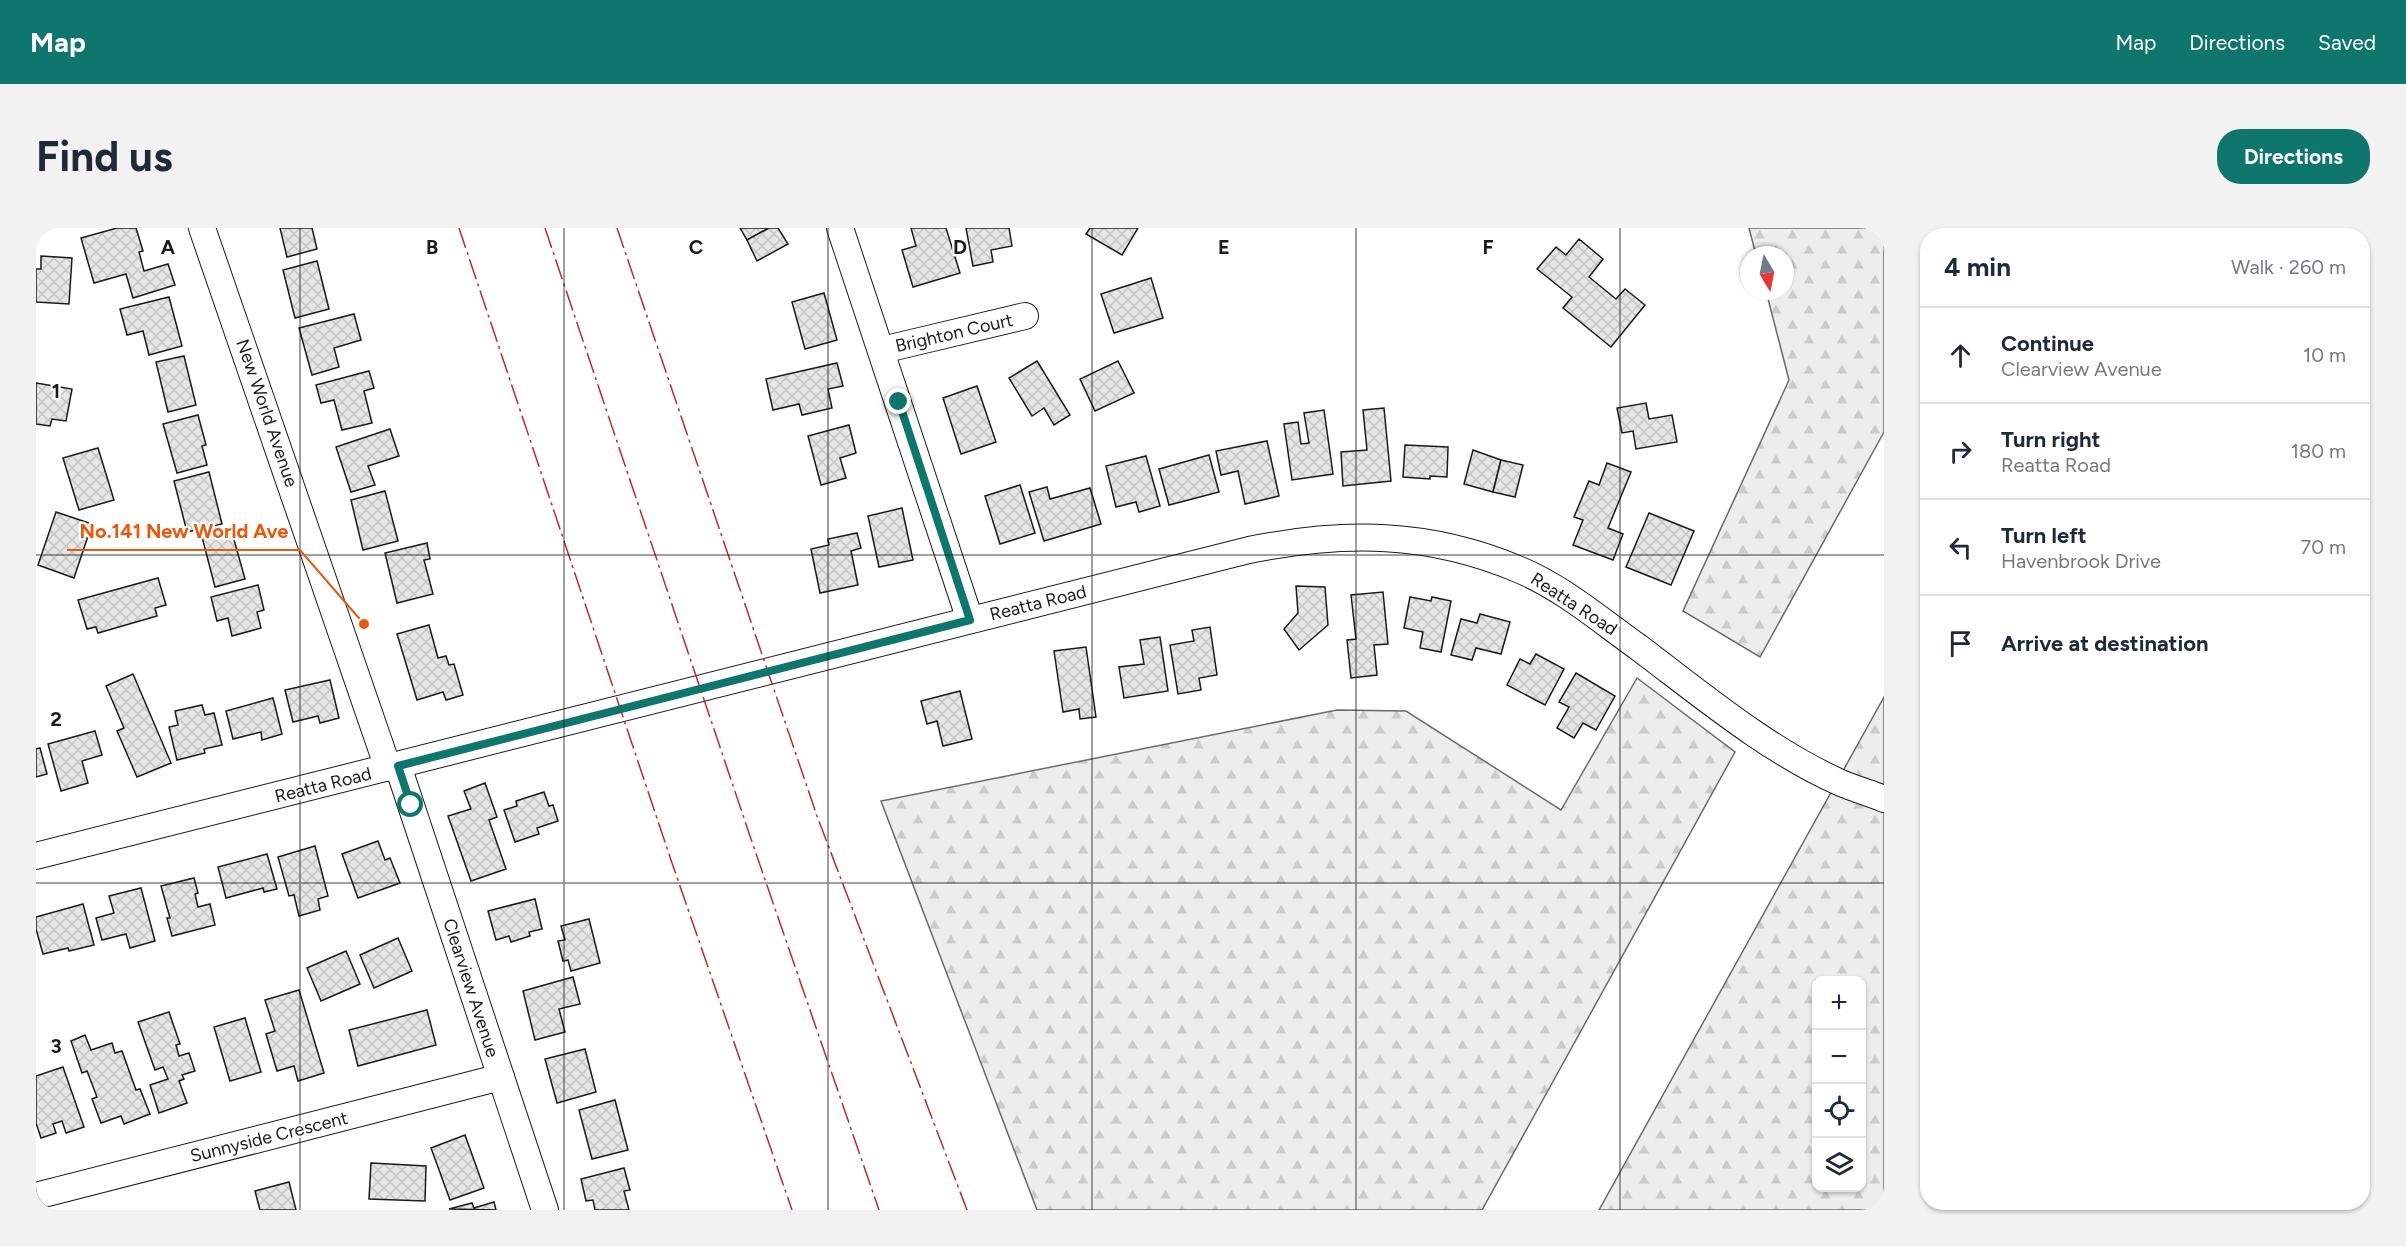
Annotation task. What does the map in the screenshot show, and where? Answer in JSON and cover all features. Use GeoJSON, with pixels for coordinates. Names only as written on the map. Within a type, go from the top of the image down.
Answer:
{"type":"FeatureCollection","features":[{"type":"Feature","properties":{"kind":"street","name":"New World Avenue"},"geometry":{"type":"LineString","coordinates":[[202,228],[393,767]]}},
{"type":"Feature","properties":{"kind":"street"},"geometry":{"type":"LineString","coordinates":[[840,228],[970,620]]}},
{"type":"Feature","properties":{"kind":"street","name":"Brighton Court"},"geometry":{"type":"LineString","coordinates":[[882,350],[1026,316]]}},
{"type":"Feature","properties":{"kind":"street","name":"Reatta Road"},"geometry":{"type":"LineString","coordinates":[[36,856],[1249,550],[1296,541],[1349,536],[1403,538],[1462,550],[1521,571],[1576,601],[1730,716],[1782,751],[1841,783],[1884,799]]}},
{"type":"Feature","properties":{"kind":"street","name":"Clearview Avenue"},"geometry":{"type":"LineString","coordinates":[[393,767],[501,1077],[544,1210]]}},
{"type":"Feature","properties":{"kind":"street","name":"Sunnyside Crescent"},"geometry":{"type":"LineString","coordinates":[[36,1196],[501,1077]]}},
{"type":"Feature","properties":{"kind":"green space"},"geometry":{"type":"Polygon","coordinates":[[[1749,228],[1884,228],[1884,432],[1760,657],[1683,611],[1789,380],[1768,300],[1794,300],[1794,246],[1754,246],[1749,228]]]}},
{"type":"Feature","properties":{"kind":"green space"},"geometry":{"type":"Polygon","coordinates":[[[1637,678],[1735,752],[1482,1210],[1037,1210],[881,801],[1337,710],[1406,711],[1561,810],[1637,678]]]}},
{"type":"Feature","properties":{"kind":"green space"},"geometry":{"type":"Polygon","coordinates":[[[1884,697],[1884,1210],[1599,1210],[1884,697]]]}},
{"type":"Feature","properties":{"kind":"building"},"geometry":{"type":"Polygon","coordinates":[[[117,228],[136,228],[143,251],[139,252],[144,271],[168,264],[175,285],[133,298],[126,274],[94,283],[81,238],[117,228]]]}},
{"type":"Feature","properties":{"kind":"building"},"geometry":{"type":"Polygon","coordinates":[[[280,228],[312,228],[317,249],[287,257],[280,228]]]}},
{"type":"Feature","properties":{"kind":"building"},"geometry":{"type":"Polygon","coordinates":[[[740,228],[769,228],[747,240],[740,228]]]}},
{"type":"Feature","properties":{"kind":"building"},"geometry":{"type":"Polygon","coordinates":[[[769,228],[778,228],[788,244],[757,261],[747,240],[769,228]]]}},
{"type":"Feature","properties":{"kind":"building"},"geometry":{"type":"Polygon","coordinates":[[[911,228],[946,228],[960,273],[913,287],[902,250],[916,246],[911,228]]]}},
{"type":"Feature","properties":{"kind":"building"},"geometry":{"type":"Polygon","coordinates":[[[966,228],[1009,228],[1012,246],[991,250],[993,262],[973,266],[966,228]]]}},
{"type":"Feature","properties":{"kind":"building"},"geometry":{"type":"Polygon","coordinates":[[[1090,228],[1138,228],[1122,255],[1086,234],[1090,228]]]}},
{"type":"Feature","properties":{"kind":"building"},"geometry":{"type":"Polygon","coordinates":[[[1579,239],[1603,259],[1589,277],[1616,299],[1625,289],[1645,305],[1611,347],[1563,308],[1572,297],[1537,269],[1556,247],[1566,255],[1579,239]]]}},
{"type":"Feature","properties":{"kind":"building"},"geometry":{"type":"Polygon","coordinates":[[[41,256],[72,258],[69,304],[36,302],[36,269],[41,269],[41,256]]]}},
{"type":"Feature","properties":{"kind":"building"},"geometry":{"type":"Polygon","coordinates":[[[317,261],[329,309],[295,318],[283,270],[317,261]]]}},
{"type":"Feature","properties":{"kind":"building"},"geometry":{"type":"Polygon","coordinates":[[[1151,278],[1163,318],[1114,333],[1101,294],[1151,278]]]}},
{"type":"Feature","properties":{"kind":"building"},"geometry":{"type":"Polygon","coordinates":[[[824,293],[837,340],[805,349],[792,302],[824,293]]]}},
{"type":"Feature","properties":{"kind":"building"},"geometry":{"type":"Polygon","coordinates":[[[169,297],[182,346],[149,355],[143,331],[127,335],[120,309],[169,297]]]}},
{"type":"Feature","properties":{"kind":"building"},"geometry":{"type":"Polygon","coordinates":[[[354,314],[361,340],[334,348],[339,367],[312,375],[299,328],[354,314]]]}},
{"type":"Feature","properties":{"kind":"building"},"geometry":{"type":"Polygon","coordinates":[[[184,356],[196,405],[168,412],[156,362],[184,356]]]}},
{"type":"Feature","properties":{"kind":"building"},"geometry":{"type":"Polygon","coordinates":[[[1037,361],[1070,415],[1054,425],[1044,408],[1032,416],[1009,378],[1037,361]]]}},
{"type":"Feature","properties":{"kind":"building"},"geometry":{"type":"Polygon","coordinates":[[[1118,361],[1134,393],[1095,411],[1080,379],[1118,361]]]}},
{"type":"Feature","properties":{"kind":"building"},"geometry":{"type":"Polygon","coordinates":[[[837,363],[843,386],[828,389],[832,408],[802,415],[799,404],[773,410],[766,379],[837,363]]]}},
{"type":"Feature","properties":{"kind":"building"},"geometry":{"type":"Polygon","coordinates":[[[369,371],[374,388],[364,391],[372,423],[342,430],[334,400],[321,403],[316,385],[369,371]]]}},
{"type":"Feature","properties":{"kind":"building"},"geometry":{"type":"Polygon","coordinates":[[[36,383],[72,389],[66,421],[52,419],[50,426],[36,424],[36,383]]]}},
{"type":"Feature","properties":{"kind":"building"},"geometry":{"type":"Polygon","coordinates":[[[977,386],[996,442],[961,454],[943,398],[977,386]]]}},
{"type":"Feature","properties":{"kind":"building"},"geometry":{"type":"Polygon","coordinates":[[[1646,403],[1649,419],[1672,415],[1677,442],[1636,449],[1633,431],[1622,433],[1617,408],[1646,403]]]}},
{"type":"Feature","properties":{"kind":"building"},"geometry":{"type":"Polygon","coordinates":[[[1384,408],[1391,481],[1343,486],[1341,452],[1367,450],[1363,410],[1384,408]]]}},
{"type":"Feature","properties":{"kind":"building"},"geometry":{"type":"Polygon","coordinates":[[[1324,410],[1333,474],[1292,480],[1284,424],[1298,422],[1301,444],[1309,443],[1304,413],[1324,410]]]}},
{"type":"Feature","properties":{"kind":"building"},"geometry":{"type":"Polygon","coordinates":[[[198,415],[206,445],[202,446],[207,465],[177,473],[163,424],[198,415]]]}},
{"type":"Feature","properties":{"kind":"building"},"geometry":{"type":"Polygon","coordinates":[[[849,425],[856,453],[840,458],[846,478],[821,485],[808,436],[849,425]]]}},
{"type":"Feature","properties":{"kind":"building"},"geometry":{"type":"Polygon","coordinates":[[[390,429],[399,456],[368,466],[375,485],[351,492],[336,447],[390,429]]]}},
{"type":"Feature","properties":{"kind":"building"},"geometry":{"type":"Polygon","coordinates":[[[1267,441],[1279,496],[1245,504],[1238,471],[1221,475],[1216,451],[1267,441]]]}},
{"type":"Feature","properties":{"kind":"building"},"geometry":{"type":"Polygon","coordinates":[[[1405,445],[1448,447],[1447,477],[1430,476],[1430,479],[1403,477],[1405,445]]]}},
{"type":"Feature","properties":{"kind":"building"},"geometry":{"type":"Polygon","coordinates":[[[98,448],[114,500],[79,510],[63,458],[98,448]]]}},
{"type":"Feature","properties":{"kind":"building"},"geometry":{"type":"Polygon","coordinates":[[[1473,450],[1501,460],[1493,492],[1464,484],[1473,450]]]}},
{"type":"Feature","properties":{"kind":"building"},"geometry":{"type":"Polygon","coordinates":[[[1209,455],[1219,492],[1169,505],[1159,469],[1209,455]]]}},
{"type":"Feature","properties":{"kind":"building"},"geometry":{"type":"Polygon","coordinates":[[[1146,456],[1160,506],[1139,512],[1136,502],[1116,507],[1106,466],[1146,456]]]}},
{"type":"Feature","properties":{"kind":"building"},"geometry":{"type":"Polygon","coordinates":[[[1501,460],[1523,465],[1515,497],[1493,492],[1501,460]]]}},
{"type":"Feature","properties":{"kind":"building"},"geometry":{"type":"Polygon","coordinates":[[[1607,463],[1631,472],[1608,528],[1623,534],[1613,560],[1573,545],[1583,520],[1574,517],[1589,481],[1599,485],[1607,463]]]}},
{"type":"Feature","properties":{"kind":"building"},"geometry":{"type":"Polygon","coordinates":[[[209,472],[222,524],[187,532],[174,481],[209,472]]]}},
{"type":"Feature","properties":{"kind":"building"},"geometry":{"type":"Polygon","coordinates":[[[1020,485],[1035,533],[1000,544],[985,496],[1020,485]]]}},
{"type":"Feature","properties":{"kind":"building"},"geometry":{"type":"Polygon","coordinates":[[[1047,487],[1050,499],[1090,488],[1101,524],[1044,541],[1029,492],[1047,487]]]}},
{"type":"Feature","properties":{"kind":"building"},"geometry":{"type":"Polygon","coordinates":[[[385,491],[398,541],[363,550],[351,500],[385,491]]]}},
{"type":"Feature","properties":{"kind":"building"},"geometry":{"type":"Polygon","coordinates":[[[902,508],[913,560],[879,567],[868,516],[902,508]]]}},
{"type":"Feature","properties":{"kind":"building"},"geometry":{"type":"Polygon","coordinates":[[[56,512],[92,524],[74,578],[38,565],[56,512]]]}},
{"type":"Feature","properties":{"kind":"building"},"geometry":{"type":"Polygon","coordinates":[[[1649,513],[1694,531],[1671,585],[1626,567],[1649,513]]]}},
{"type":"Feature","properties":{"kind":"building"},"geometry":{"type":"Polygon","coordinates":[[[231,529],[245,579],[215,587],[202,537],[231,529]]]}},
{"type":"Feature","properties":{"kind":"building"},"geometry":{"type":"Polygon","coordinates":[[[857,533],[861,548],[851,551],[858,585],[820,593],[811,549],[829,545],[828,539],[857,533]]]}},
{"type":"Feature","properties":{"kind":"building"},"geometry":{"type":"Polygon","coordinates":[[[427,543],[430,559],[424,560],[433,594],[397,603],[385,553],[427,543]]]}},
{"type":"Feature","properties":{"kind":"building"},"geometry":{"type":"Polygon","coordinates":[[[158,578],[166,605],[155,608],[157,616],[98,633],[96,627],[87,629],[78,600],[158,578]]]}},
{"type":"Feature","properties":{"kind":"building"},"geometry":{"type":"Polygon","coordinates":[[[258,585],[264,610],[257,612],[261,628],[232,636],[228,618],[217,621],[211,597],[258,585]]]}},
{"type":"Feature","properties":{"kind":"building"},"geometry":{"type":"Polygon","coordinates":[[[1296,586],[1325,587],[1328,625],[1299,650],[1284,629],[1298,613],[1296,586]]]}},
{"type":"Feature","properties":{"kind":"building"},"geometry":{"type":"Polygon","coordinates":[[[1383,592],[1388,644],[1374,645],[1377,675],[1351,678],[1347,640],[1356,639],[1351,595],[1383,592]]]}},
{"type":"Feature","properties":{"kind":"building"},"geometry":{"type":"Polygon","coordinates":[[[1410,597],[1431,601],[1432,597],[1451,601],[1441,652],[1420,648],[1423,632],[1404,628],[1410,597]]]}},
{"type":"Feature","properties":{"kind":"building"},"geometry":{"type":"Polygon","coordinates":[[[1480,614],[1510,622],[1501,654],[1476,648],[1472,660],[1451,655],[1461,619],[1477,623],[1480,614]]]}},
{"type":"Feature","properties":{"kind":"building"},"geometry":{"type":"Polygon","coordinates":[[[429,625],[438,658],[446,656],[449,665],[454,664],[463,695],[446,700],[443,692],[417,700],[397,634],[429,625]]]}},
{"type":"Feature","properties":{"kind":"building"},"geometry":{"type":"Polygon","coordinates":[[[1210,627],[1217,675],[1199,678],[1201,690],[1178,694],[1170,645],[1194,641],[1192,630],[1210,627]]]}},
{"type":"Feature","properties":{"kind":"building"},"geometry":{"type":"Polygon","coordinates":[[[1160,637],[1168,691],[1124,698],[1119,667],[1144,664],[1140,640],[1160,637]]]}},
{"type":"Feature","properties":{"kind":"building"},"geometry":{"type":"Polygon","coordinates":[[[1086,647],[1096,717],[1080,719],[1079,709],[1063,712],[1054,651],[1086,647]]]}},
{"type":"Feature","properties":{"kind":"building"},"geometry":{"type":"Polygon","coordinates":[[[1536,654],[1564,669],[1545,705],[1507,685],[1520,659],[1530,664],[1536,654]]]}},
{"type":"Feature","properties":{"kind":"building"},"geometry":{"type":"Polygon","coordinates":[[[1576,673],[1615,696],[1596,730],[1583,723],[1574,738],[1557,728],[1569,707],[1559,702],[1576,673]]]}},
{"type":"Feature","properties":{"kind":"building"},"geometry":{"type":"Polygon","coordinates":[[[133,674],[171,763],[137,777],[117,731],[124,728],[106,686],[133,674]]]}},
{"type":"Feature","properties":{"kind":"building"},"geometry":{"type":"Polygon","coordinates":[[[330,680],[339,718],[320,723],[318,716],[293,722],[285,690],[330,680]]]}},
{"type":"Feature","properties":{"kind":"building"},"geometry":{"type":"Polygon","coordinates":[[[960,691],[972,739],[943,746],[937,721],[927,724],[921,701],[960,691]]]}},
{"type":"Feature","properties":{"kind":"building"},"geometry":{"type":"Polygon","coordinates":[[[273,698],[282,734],[262,740],[261,732],[233,739],[226,711],[273,698]]]}},
{"type":"Feature","properties":{"kind":"building"},"geometry":{"type":"Polygon","coordinates":[[[202,705],[205,715],[214,713],[222,745],[204,749],[205,753],[177,760],[169,727],[178,725],[175,711],[202,705]]]}},
{"type":"Feature","properties":{"kind":"building"},"geometry":{"type":"Polygon","coordinates":[[[95,731],[102,755],[82,761],[88,783],[61,791],[48,744],[95,731]]]}},
{"type":"Feature","properties":{"kind":"building"},"geometry":{"type":"Polygon","coordinates":[[[40,748],[47,774],[36,777],[36,749],[40,748]]]}},
{"type":"Feature","properties":{"kind":"building"},"geometry":{"type":"Polygon","coordinates":[[[485,783],[497,817],[489,820],[506,869],[471,881],[448,816],[471,809],[464,791],[485,783]]]}},
{"type":"Feature","properties":{"kind":"building"},"geometry":{"type":"Polygon","coordinates":[[[544,792],[549,806],[553,805],[558,821],[537,828],[539,834],[515,842],[504,810],[517,806],[516,801],[544,792]]]}},
{"type":"Feature","properties":{"kind":"building"},"geometry":{"type":"Polygon","coordinates":[[[378,841],[385,860],[390,858],[400,883],[358,898],[342,854],[378,841]]]}},
{"type":"Feature","properties":{"kind":"building"},"geometry":{"type":"Polygon","coordinates":[[[315,846],[328,896],[318,899],[320,910],[299,916],[294,895],[289,896],[278,857],[315,846]]]}},
{"type":"Feature","properties":{"kind":"building"},"geometry":{"type":"Polygon","coordinates":[[[267,854],[277,889],[264,892],[263,888],[226,898],[218,867],[267,854]]]}},
{"type":"Feature","properties":{"kind":"building"},"geometry":{"type":"Polygon","coordinates":[[[194,878],[198,893],[195,894],[198,907],[210,904],[215,925],[172,936],[167,918],[170,918],[161,886],[194,878]]]}},
{"type":"Feature","properties":{"kind":"building"},"geometry":{"type":"Polygon","coordinates":[[[141,888],[155,941],[130,948],[126,934],[102,940],[96,918],[114,913],[109,896],[141,888]]]}},
{"type":"Feature","properties":{"kind":"building"},"geometry":{"type":"Polygon","coordinates":[[[535,899],[542,929],[529,932],[530,936],[511,942],[509,936],[496,940],[488,911],[535,899]]]}},
{"type":"Feature","properties":{"kind":"building"},"geometry":{"type":"Polygon","coordinates":[[[83,904],[94,945],[43,954],[36,929],[36,917],[83,904]]]}},
{"type":"Feature","properties":{"kind":"building"},"geometry":{"type":"Polygon","coordinates":[[[589,919],[600,963],[571,971],[568,960],[563,961],[558,941],[565,940],[561,926],[589,919]]]}},
{"type":"Feature","properties":{"kind":"building"},"geometry":{"type":"Polygon","coordinates":[[[398,938],[412,971],[374,988],[360,955],[398,938]]]}},
{"type":"Feature","properties":{"kind":"building"},"geometry":{"type":"Polygon","coordinates":[[[346,951],[360,984],[321,1001],[307,968],[346,951]]]}},
{"type":"Feature","properties":{"kind":"building"},"geometry":{"type":"Polygon","coordinates":[[[573,977],[580,1004],[559,1009],[565,1032],[535,1040],[523,991],[573,977]]]}},
{"type":"Feature","properties":{"kind":"building"},"geometry":{"type":"Polygon","coordinates":[[[299,990],[324,1073],[298,1081],[294,1066],[277,1071],[266,1034],[275,1031],[265,1000],[299,990]]]}},
{"type":"Feature","properties":{"kind":"building"},"geometry":{"type":"Polygon","coordinates":[[[427,1010],[436,1045],[358,1066],[349,1030],[427,1010]]]}},
{"type":"Feature","properties":{"kind":"building"},"geometry":{"type":"Polygon","coordinates":[[[169,1012],[180,1044],[176,1045],[179,1056],[189,1053],[195,1071],[182,1075],[184,1079],[179,1081],[187,1103],[159,1113],[150,1085],[168,1079],[163,1067],[155,1070],[138,1022],[169,1012]]]}},
{"type":"Feature","properties":{"kind":"building"},"geometry":{"type":"Polygon","coordinates":[[[245,1018],[261,1072],[230,1081],[214,1027],[245,1018]]]}},
{"type":"Feature","properties":{"kind":"building"},"geometry":{"type":"Polygon","coordinates":[[[85,1035],[91,1050],[112,1043],[115,1053],[122,1051],[136,1090],[140,1089],[150,1114],[124,1124],[121,1116],[101,1123],[92,1099],[97,1097],[87,1071],[82,1073],[71,1041],[85,1035]]]}},
{"type":"Feature","properties":{"kind":"building"},"geometry":{"type":"Polygon","coordinates":[[[585,1049],[596,1092],[557,1103],[545,1059],[585,1049]]]}},
{"type":"Feature","properties":{"kind":"building"},"geometry":{"type":"Polygon","coordinates":[[[63,1067],[84,1127],[66,1133],[62,1121],[53,1124],[56,1133],[41,1138],[36,1123],[36,1076],[63,1067]]]}},
{"type":"Feature","properties":{"kind":"building"},"geometry":{"type":"Polygon","coordinates":[[[615,1100],[628,1150],[592,1159],[579,1110],[615,1100]]]}},
{"type":"Feature","properties":{"kind":"building"},"geometry":{"type":"Polygon","coordinates":[[[465,1135],[484,1188],[450,1200],[431,1148],[465,1135]]]}},
{"type":"Feature","properties":{"kind":"building"},"geometry":{"type":"Polygon","coordinates":[[[371,1163],[426,1166],[425,1201],[369,1199],[371,1163]]]}},
{"type":"Feature","properties":{"kind":"building"},"geometry":{"type":"Polygon","coordinates":[[[624,1168],[630,1190],[624,1191],[629,1210],[595,1210],[593,1200],[586,1201],[581,1179],[624,1168]]]}},
{"type":"Feature","properties":{"kind":"building"},"geometry":{"type":"Polygon","coordinates":[[[289,1182],[296,1210],[260,1210],[255,1191],[289,1182]]]}},
{"type":"Feature","properties":{"kind":"building"},"geometry":{"type":"Polygon","coordinates":[[[494,1202],[496,1210],[449,1209],[472,1203],[474,1208],[494,1202]]]}},
{"type":"Feature","properties":{"kind":"power"},"geometry":{"type":"LineString","coordinates":[[459,228],[671,860],[792,1210]]}},
{"type":"Feature","properties":{"kind":"power"},"geometry":{"type":"LineString","coordinates":[[545,228],[879,1210]]}},
{"type":"Feature","properties":{"kind":"power"},"geometry":{"type":"LineString","coordinates":[[617,228],[817,816],[967,1210]]}},
{"type":"Feature","properties":{"kind":"place","name":"No.141 New World Ave"},"geometry":{"type":"Point","coordinates":[364,624]}},
{"type":"Feature","properties":{"kind":"route"},"geometry":{"type":"LineString","coordinates":[[411,805],[398,766],[970,620],[899,402]]}}]}
